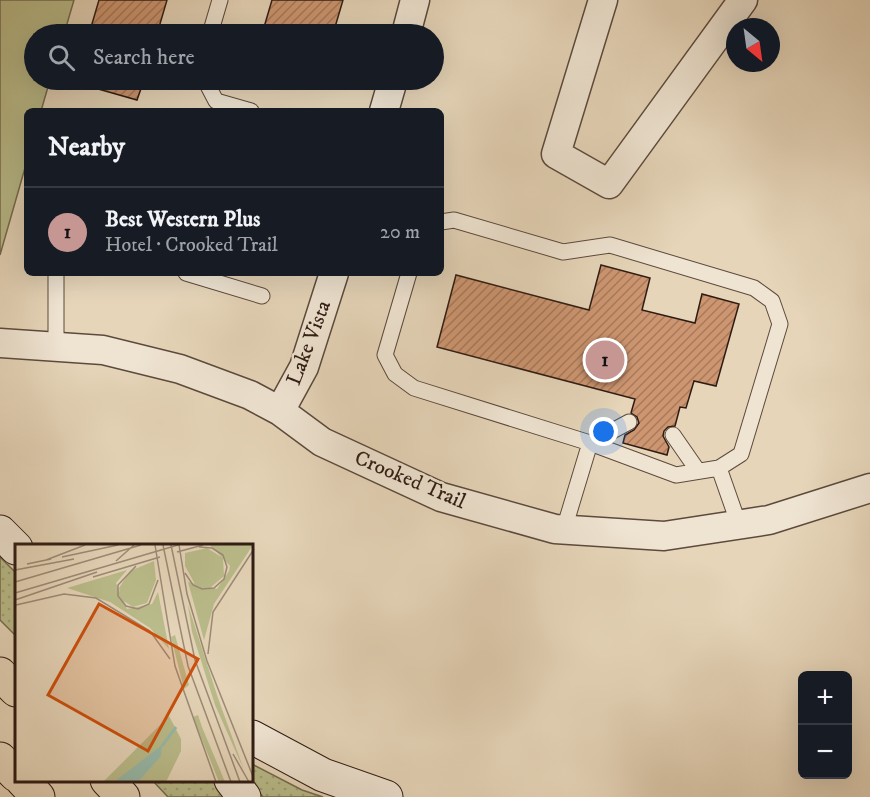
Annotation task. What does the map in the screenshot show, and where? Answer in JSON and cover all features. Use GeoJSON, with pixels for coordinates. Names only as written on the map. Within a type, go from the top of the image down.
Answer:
{"type":"FeatureCollection","features":[{"type":"Feature","properties":{"kind":"highway"},"geometry":{"type":"LineString","coordinates":[[0,674],[15,689]]}},
{"type":"Feature","properties":{"kind":"highway"},"geometry":{"type":"LineString","coordinates":[[0,759],[15,774]]}},
{"type":"Feature","properties":{"kind":"highway"},"geometry":{"type":"LineString","coordinates":[[24,782],[38,797]]}},
{"type":"Feature","properties":{"kind":"highway"},"geometry":{"type":"LineString","coordinates":[[109,782],[123,797]]}},
{"type":"Feature","properties":{"kind":"main road"},"geometry":{"type":"LineString","coordinates":[[0,532],[15,547]]}},
{"type":"Feature","properties":{"kind":"main road"},"geometry":{"type":"LineString","coordinates":[[254,738],[323,775],[386,797]]}},
{"type":"Feature","properties":{"kind":"main road"},"geometry":{"type":"LineString","coordinates":[[233,782],[244,797]]}},
{"type":"Feature","properties":{"kind":"street"},"geometry":{"type":"LineString","coordinates":[[409,24],[415,0]]}},
{"type":"Feature","properties":{"kind":"street"},"geometry":{"type":"LineString","coordinates":[[603,0],[556,154],[609,184],[743,0]]}},
{"type":"Feature","properties":{"kind":"street"},"geometry":{"type":"LineString","coordinates":[[385,108],[390,90]]}},
{"type":"Feature","properties":{"kind":"street","name":"Lake Vista"},"geometry":{"type":"LineString","coordinates":[[280,411],[304,367],[333,276]]}},
{"type":"Feature","properties":{"kind":"street","name":"Crooked Trail"},"geometry":{"type":"LineString","coordinates":[[0,343],[103,350],[180,369],[250,395],[280,411],[322,441],[441,497],[564,530],[664,536],[769,520],[870,488]]}},
{"type":"Feature","properties":{"kind":"lane"},"geometry":{"type":"LineString","coordinates":[[213,24],[220,0]]}},
{"type":"Feature","properties":{"kind":"lane"},"geometry":{"type":"LineString","coordinates":[[210,90],[216,101],[240,108]]}},
{"type":"Feature","properties":{"kind":"lane"},"geometry":{"type":"LineString","coordinates":[[407,276],[385,355],[395,374],[414,388],[590,443],[676,475],[719,468],[741,454],[780,324],[772,301],[754,288],[610,245],[563,252],[454,220],[444,222]]}},
{"type":"Feature","properties":{"kind":"lane"},"geometry":{"type":"LineString","coordinates":[[56,276],[56,346]]}},
{"type":"Feature","properties":{"kind":"lane"},"geometry":{"type":"LineString","coordinates":[[196,276],[262,296]]}},
{"type":"Feature","properties":{"kind":"lane"},"geometry":{"type":"LineString","coordinates":[[564,530],[590,443],[629,422]]}},
{"type":"Feature","properties":{"kind":"lane"},"geometry":{"type":"LineString","coordinates":[[673,435],[698,471]]}},
{"type":"Feature","properties":{"kind":"lane"},"geometry":{"type":"LineString","coordinates":[[719,468],[739,525]]}},
{"type":"Feature","properties":{"kind":"green space"},"geometry":{"type":"Polygon","coordinates":[[[0,0],[74,0],[67,24],[24,24],[24,90],[47,90],[42,108],[24,108],[24,171],[0,255],[0,0]]]}},
{"type":"Feature","properties":{"kind":"green space"},"geometry":{"type":"Polygon","coordinates":[[[0,557],[15,572],[15,635],[0,620],[0,557]]]}},
{"type":"Feature","properties":{"kind":"green space"},"geometry":{"type":"Polygon","coordinates":[[[254,765],[302,790],[323,797],[263,797],[251,782],[254,782],[254,765]]]}},
{"type":"Feature","properties":{"kind":"green space"},"geometry":{"type":"Polygon","coordinates":[[[154,782],[214,782],[226,797],[168,797],[154,782]]]}},
{"type":"Feature","properties":{"kind":"building"},"geometry":{"type":"Polygon","coordinates":[[[99,0],[167,0],[160,24],[92,24],[99,0]]]}},
{"type":"Feature","properties":{"kind":"building"},"geometry":{"type":"Polygon","coordinates":[[[272,0],[343,0],[336,24],[265,24],[272,0]]]}},
{"type":"Feature","properties":{"kind":"building"},"geometry":{"type":"Polygon","coordinates":[[[102,90],[140,90],[137,100],[102,90]]]}},
{"type":"Feature","properties":{"kind":"building"},"geometry":{"type":"Polygon","coordinates":[[[601,265],[650,278],[642,310],[695,323],[702,294],[739,304],[716,386],[694,381],[686,408],[680,407],[675,426],[668,427],[664,431],[663,436],[669,447],[667,455],[623,443],[625,435],[634,430],[639,423],[637,417],[631,413],[635,399],[437,347],[456,275],[589,310],[601,265]]]}},
{"type":"Feature","properties":{"kind":"place","name":"Best Western Plus"},"geometry":{"type":"Point","coordinates":[605,360]}}]}
